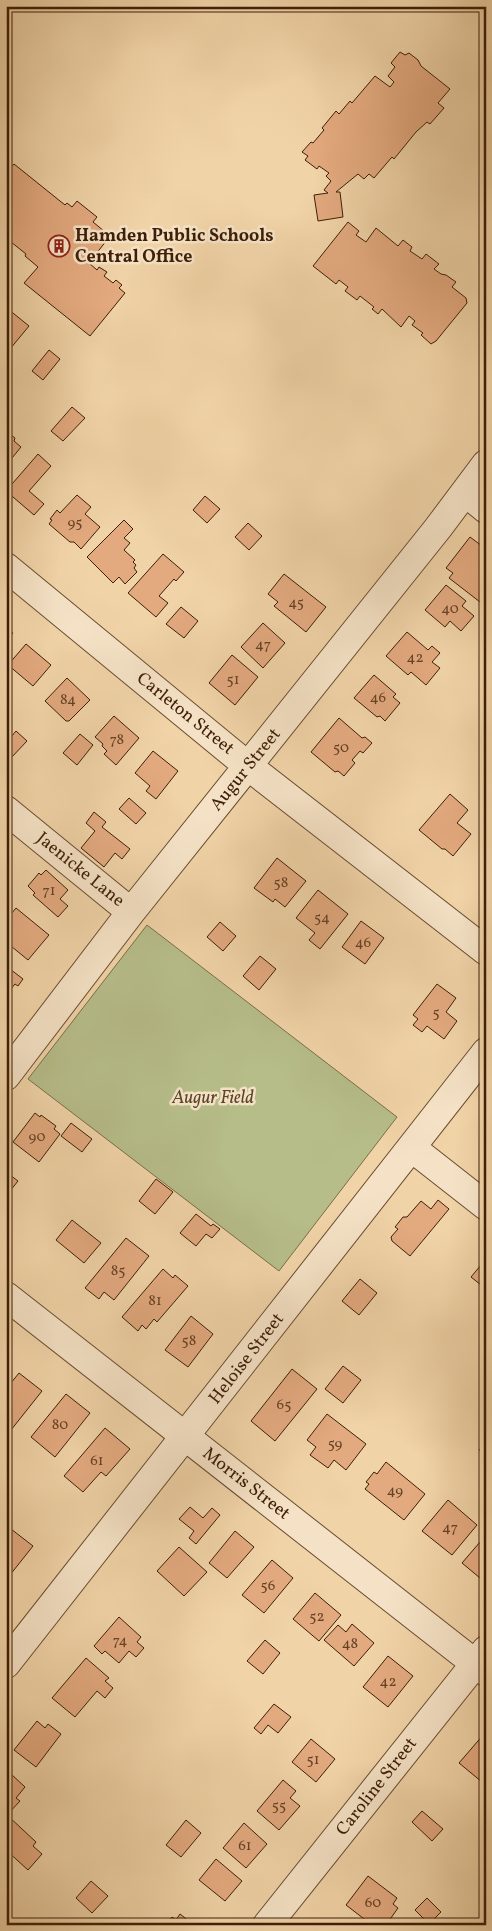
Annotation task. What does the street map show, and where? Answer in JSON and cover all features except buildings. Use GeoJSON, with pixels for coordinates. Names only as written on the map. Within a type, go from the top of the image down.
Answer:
{"type":"FeatureCollection","features":[{"type":"Feature","properties":{"kind":"street","name":"Augur Street"},"geometry":{"type":"LineString","coordinates":[[6,1076],[131,912],[438,528],[475,500],[486,464]]}},
{"type":"Feature","properties":{"kind":"street","name":"Carleton Street"},"geometry":{"type":"LineString","coordinates":[[6,567],[248,766],[486,950]]}},
{"type":"Feature","properties":{"kind":"street","name":"Jaenicke Lane"},"geometry":{"type":"LineString","coordinates":[[6,810],[131,912]]}},
{"type":"Feature","properties":{"kind":"street","name":"Heloise Street"},"geometry":{"type":"LineString","coordinates":[[6,1664],[186,1437],[486,1052]]}},
{"type":"Feature","properties":{"kind":"street"},"geometry":{"type":"LineString","coordinates":[[412,1148],[486,1206]]}},
{"type":"Feature","properties":{"kind":"street","name":"Morris Street"},"geometry":{"type":"LineString","coordinates":[[6,1296],[186,1437],[482,1662]]}},
{"type":"Feature","properties":{"kind":"street","name":"Caroline Street"},"geometry":{"type":"LineString","coordinates":[[268,1925],[482,1662]]}},
{"type":"Feature","properties":{"kind":"green space","name":"Augur Field"},"geometry":{"type":"Polygon","coordinates":[[[147,925],[397,1117],[279,1271],[28,1079],[147,925]]]}},
{"type":"Feature","properties":{"kind":"place","name":"Hamden Public Schools Central Office"},"geometry":{"type":"Point","coordinates":[59,246]}}]}
